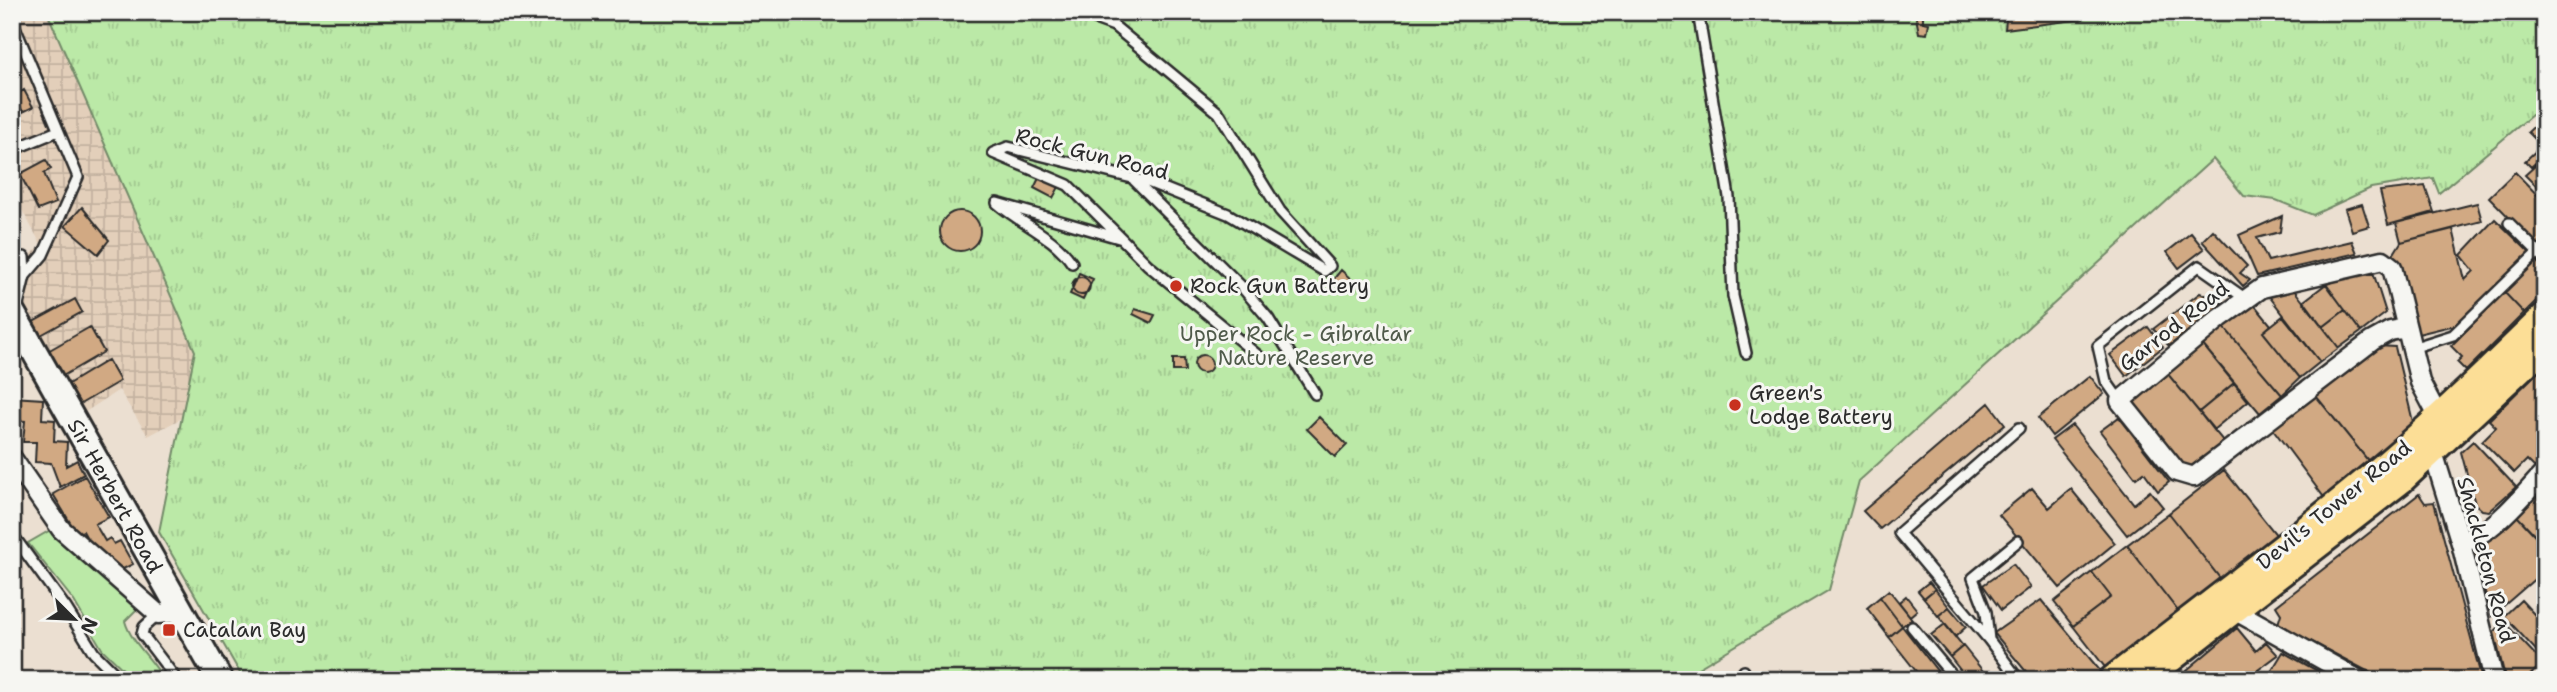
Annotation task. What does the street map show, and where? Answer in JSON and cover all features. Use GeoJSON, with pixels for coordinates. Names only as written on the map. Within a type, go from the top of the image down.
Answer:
{"type":"FeatureCollection","features":[{"type":"Feature","properties":{"kind":"main road","name":"Sir Herbert Road"},"geometry":{"type":"LineString","coordinates":[[14,315],[169,613],[220,680]]}},
{"type":"Feature","properties":{"kind":"main road","name":"Devil's Tower Road"},"geometry":{"type":"LineString","coordinates":[[2112,680],[2305,531],[2439,418],[2545,316]]}},
{"type":"Feature","properties":{"kind":"main road","name":"Devil's Tower Road"},"geometry":{"type":"LineString","coordinates":[[2143,680],[2433,452],[2545,345]]}},
{"type":"Feature","properties":{"kind":"street","name":"Garrod Road"},"geometry":{"type":"LineString","coordinates":[[2407,328],[2390,331],[2372,341],[2194,477],[2177,472],[2120,401],[2126,393],[2246,299],[2267,286],[2383,260],[2392,267],[2425,395],[2439,418]]}},
{"type":"Feature","properties":{"kind":"street","name":"Shackleton Road"},"geometry":{"type":"LineString","coordinates":[[2433,452],[2461,543],[2494,680]]}},
{"type":"Feature","properties":{"kind":"street"},"geometry":{"type":"LineString","coordinates":[[12,458],[61,529],[169,613]]}},
{"type":"Feature","properties":{"kind":"street"},"geometry":{"type":"LineString","coordinates":[[2461,543],[2477,538],[2490,528],[2545,472]]}},
{"type":"Feature","properties":{"kind":"street"},"geometry":{"type":"LineString","coordinates":[[2234,610],[2360,680]]}},
{"type":"Feature","properties":{"kind":"lane","name":"Rock Gun Road"},"geometry":{"type":"LineString","coordinates":[[1076,12],[1114,26],[1219,113],[1280,211],[1330,266],[1324,271],[1228,215],[1132,179],[1009,147],[993,153],[1068,185],[1121,239]]}},
{"type":"Feature","properties":{"kind":"lane"},"geometry":{"type":"LineString","coordinates":[[1698,12],[1729,197],[1734,296],[1746,353]]}},
{"type":"Feature","properties":{"kind":"lane"},"geometry":{"type":"LineString","coordinates":[[12,20],[78,177],[43,255],[25,276]]}},
{"type":"Feature","properties":{"kind":"lane"},"geometry":{"type":"LineString","coordinates":[[12,150],[58,131]]}},
{"type":"Feature","properties":{"kind":"lane"},"geometry":{"type":"LineString","coordinates":[[1132,179],[1241,286],[1268,318],[1315,394]]}},
{"type":"Feature","properties":{"kind":"lane"},"geometry":{"type":"LineString","coordinates":[[1072,263],[1061,246],[1018,221],[997,203],[1121,239],[1261,358]]}},
{"type":"Feature","properties":{"kind":"lane"},"geometry":{"type":"LineString","coordinates":[[2412,348],[2453,335],[2541,256],[2509,223]]}},
{"type":"Feature","properties":{"kind":"lane"},"geometry":{"type":"LineString","coordinates":[[14,315],[25,276],[24,257]]}},
{"type":"Feature","properties":{"kind":"lane"},"geometry":{"type":"LineString","coordinates":[[2120,401],[2106,381],[2098,346],[2199,266],[2246,299]]}},
{"type":"Feature","properties":{"kind":"lane"},"geometry":{"type":"LineString","coordinates":[[2019,428],[1899,533],[1990,640],[2020,680]]}},
{"type":"Feature","properties":{"kind":"lane"},"geometry":{"type":"LineString","coordinates":[[12,534],[66,608],[94,653],[121,680]]}},
{"type":"Feature","properties":{"kind":"lane"},"geometry":{"type":"LineString","coordinates":[[1990,640],[1986,612],[1973,578],[2018,541]]}},
{"type":"Feature","properties":{"kind":"lane"},"geometry":{"type":"LineString","coordinates":[[169,613],[144,627],[142,634],[177,680]]}},
{"type":"Feature","properties":{"kind":"lane"},"geometry":{"type":"LineString","coordinates":[[1912,627],[1956,680]]}},
{"type":"Feature","properties":{"kind":"shaded area"},"geometry":{"type":"Polygon","coordinates":[[[12,12],[47,12],[195,351],[182,418],[148,436],[119,390],[76,418],[12,302],[12,268],[42,246],[12,192],[12,12]]]}},
{"type":"Feature","properties":{"kind":"green space","name":"Upper Rock - Gibraltar Nature Reserve"},"geometry":{"type":"Polygon","coordinates":[[[47,12],[2535,12],[2541,30],[2545,31],[2545,104],[2439,193],[2433,178],[2371,188],[2313,215],[2276,200],[2244,196],[2213,159],[1859,481],[1829,590],[1678,680],[244,680],[159,532],[195,351],[47,12]]]}},
{"type":"Feature","properties":{"kind":"green space"},"geometry":{"type":"Polygon","coordinates":[[[54,528],[140,606],[125,621],[132,637],[164,680],[134,680],[102,649],[74,601],[28,543],[54,528]]]}},
{"type":"Feature","properties":{"kind":"building"},"geometry":{"type":"Polygon","coordinates":[[[1915,12],[1923,12],[1923,22],[1929,23],[1927,34],[1919,33],[1915,12]]]}},
{"type":"Feature","properties":{"kind":"building"},"geometry":{"type":"Polygon","coordinates":[[[2007,12],[2095,12],[2083,19],[2005,29],[2007,12]]]}},
{"type":"Feature","properties":{"kind":"building"},"geometry":{"type":"Polygon","coordinates":[[[24,90],[33,107],[23,112],[14,96],[24,90]]]}},
{"type":"Feature","properties":{"kind":"building"},"geometry":{"type":"Polygon","coordinates":[[[2544,117],[2545,129],[2535,139],[2528,132],[2544,117]]]}},
{"type":"Feature","properties":{"kind":"building"},"geometry":{"type":"Polygon","coordinates":[[[2539,148],[2545,154],[2531,167],[2525,161],[2539,148]]]}},
{"type":"Feature","properties":{"kind":"building"},"geometry":{"type":"Polygon","coordinates":[[[2545,157],[2545,193],[2544,194],[2525,175],[2545,157]]]}},
{"type":"Feature","properties":{"kind":"building"},"geometry":{"type":"Polygon","coordinates":[[[46,160],[51,169],[44,173],[56,203],[38,210],[20,174],[46,160]]]}},
{"type":"Feature","properties":{"kind":"building"},"geometry":{"type":"Polygon","coordinates":[[[2515,172],[2545,203],[2545,254],[2489,197],[2515,172]]]}},
{"type":"Feature","properties":{"kind":"building"},"geometry":{"type":"Polygon","coordinates":[[[1040,176],[1059,187],[1053,198],[1034,188],[1040,176]]]}},
{"type":"Feature","properties":{"kind":"building"},"geometry":{"type":"Polygon","coordinates":[[[2425,186],[2434,212],[2388,225],[2380,191],[2425,186]]]}},
{"type":"Feature","properties":{"kind":"building"},"geometry":{"type":"Polygon","coordinates":[[[2477,203],[2482,221],[2401,242],[2396,223],[2477,203]]]}},
{"type":"Feature","properties":{"kind":"building"},"geometry":{"type":"Polygon","coordinates":[[[2362,204],[2369,226],[2352,231],[2345,209],[2362,204]]]}},
{"type":"Feature","properties":{"kind":"building"},"geometry":{"type":"Polygon","coordinates":[[[82,207],[109,240],[98,254],[65,226],[82,207]]]}},
{"type":"Feature","properties":{"kind":"building"},"geometry":{"type":"Polygon","coordinates":[[[960,211],[974,217],[980,231],[974,245],[960,251],[946,245],[940,231],[946,217],[960,211]]]}},
{"type":"Feature","properties":{"kind":"building"},"geometry":{"type":"Polygon","coordinates":[[[2282,216],[2280,232],[2257,238],[2268,261],[2352,241],[2357,253],[2257,276],[2239,235],[2282,216]]]}},
{"type":"Feature","properties":{"kind":"building"},"geometry":{"type":"Polygon","coordinates":[[[2495,219],[2530,253],[2459,324],[2414,335],[2393,255],[2401,242],[2453,229],[2465,280],[2474,271],[2461,255],[2495,219]]]}},
{"type":"Feature","properties":{"kind":"building"},"geometry":{"type":"Polygon","coordinates":[[[2213,230],[2247,266],[2240,273],[2250,280],[2243,286],[2202,241],[2213,230]]]}},
{"type":"Feature","properties":{"kind":"building"},"geometry":{"type":"Polygon","coordinates":[[[2191,233],[2204,249],[2179,268],[2167,252],[2191,233]]]}},
{"type":"Feature","properties":{"kind":"building"},"geometry":{"type":"Polygon","coordinates":[[[2536,261],[2545,270],[2545,292],[2524,313],[2504,292],[2536,261]]]}},
{"type":"Feature","properties":{"kind":"building"},"geometry":{"type":"Polygon","coordinates":[[[1341,270],[1351,279],[1342,290],[1332,281],[1341,270]]]}},
{"type":"Feature","properties":{"kind":"building"},"geometry":{"type":"Polygon","coordinates":[[[1079,273],[1093,279],[1083,300],[1070,294],[1079,273]]]}},
{"type":"Feature","properties":{"kind":"building"},"geometry":{"type":"Polygon","coordinates":[[[2359,274],[2374,275],[2386,313],[2361,332],[2326,284],[2359,274]]]}},
{"type":"Feature","properties":{"kind":"building"},"geometry":{"type":"Polygon","coordinates":[[[1081,277],[1087,280],[1090,286],[1087,292],[1081,295],[1075,292],[1072,286],[1075,280],[1081,277]]]}},
{"type":"Feature","properties":{"kind":"building"},"geometry":{"type":"Polygon","coordinates":[[[2326,284],[2345,310],[2323,327],[2304,301],[2326,284]]]}},
{"type":"Feature","properties":{"kind":"building"},"geometry":{"type":"Polygon","coordinates":[[[2294,290],[2339,348],[2320,362],[2269,296],[2294,290]]]}},
{"type":"Feature","properties":{"kind":"building"},"geometry":{"type":"Polygon","coordinates":[[[2504,292],[2524,313],[2466,371],[2457,362],[2462,357],[2451,346],[2504,292]]]}},
{"type":"Feature","properties":{"kind":"building"},"geometry":{"type":"Polygon","coordinates":[[[2200,293],[2224,304],[2169,346],[2153,329],[2200,293]]]}},
{"type":"Feature","properties":{"kind":"building"},"geometry":{"type":"Polygon","coordinates":[[[75,299],[82,312],[39,336],[31,323],[75,299]]]}},
{"type":"Feature","properties":{"kind":"building"},"geometry":{"type":"Polygon","coordinates":[[[2252,302],[2271,325],[2263,332],[2300,378],[2282,395],[2223,326],[2252,302]]]}},
{"type":"Feature","properties":{"kind":"building"},"geometry":{"type":"Polygon","coordinates":[[[1135,309],[1155,315],[1151,323],[1133,314],[1135,309]]]}},
{"type":"Feature","properties":{"kind":"building"},"geometry":{"type":"Polygon","coordinates":[[[2345,310],[2361,332],[2339,348],[2323,327],[2345,310]]]}},
{"type":"Feature","properties":{"kind":"building"},"geometry":{"type":"Polygon","coordinates":[[[2283,316],[2320,362],[2300,378],[2263,332],[2283,316]]]}},
{"type":"Feature","properties":{"kind":"building"},"geometry":{"type":"Polygon","coordinates":[[[2223,326],[2282,395],[2260,413],[2202,344],[2223,326]]]}},
{"type":"Feature","properties":{"kind":"building"},"geometry":{"type":"Polygon","coordinates":[[[90,327],[104,352],[61,377],[46,352],[90,327]]]}},
{"type":"Feature","properties":{"kind":"building"},"geometry":{"type":"Polygon","coordinates":[[[2148,327],[2163,347],[2126,376],[2110,355],[2148,327]]]}},
{"type":"Feature","properties":{"kind":"building"},"geometry":{"type":"Polygon","coordinates":[[[2202,344],[2234,383],[2199,412],[2167,373],[2202,344]]]}},
{"type":"Feature","properties":{"kind":"building"},"geometry":{"type":"Polygon","coordinates":[[[2377,346],[2395,347],[2414,426],[2370,463],[2316,396],[2377,346]]]}},
{"type":"Feature","properties":{"kind":"building"},"geometry":{"type":"Polygon","coordinates":[[[1203,355],[1211,360],[1212,364],[1207,372],[1203,373],[1195,368],[1194,364],[1199,356],[1203,355]]]}},
{"type":"Feature","properties":{"kind":"building"},"geometry":{"type":"Polygon","coordinates":[[[1173,359],[1184,359],[1185,371],[1173,371],[1173,359]]]}},
{"type":"Feature","properties":{"kind":"building"},"geometry":{"type":"Polygon","coordinates":[[[108,360],[120,381],[77,406],[65,386],[108,360]]]}},
{"type":"Feature","properties":{"kind":"building"},"geometry":{"type":"Polygon","coordinates":[[[2544,366],[2545,462],[2537,470],[2527,460],[2514,473],[2482,441],[2496,427],[2489,420],[2544,366]]]}},
{"type":"Feature","properties":{"kind":"building"},"geometry":{"type":"Polygon","coordinates":[[[2167,373],[2224,442],[2185,471],[2130,401],[2167,373]]]}},
{"type":"Feature","properties":{"kind":"building"},"geometry":{"type":"Polygon","coordinates":[[[2090,376],[2104,394],[2052,436],[2038,418],[2090,376]]]}},
{"type":"Feature","properties":{"kind":"building"},"geometry":{"type":"Polygon","coordinates":[[[2234,383],[2248,401],[2213,430],[2199,412],[2234,383]]]}},
{"type":"Feature","properties":{"kind":"building"},"geometry":{"type":"Polygon","coordinates":[[[2316,396],[2370,463],[2326,500],[2273,429],[2316,396]]]}},
{"type":"Feature","properties":{"kind":"building"},"geometry":{"type":"Polygon","coordinates":[[[12,397],[43,399],[42,419],[55,420],[54,441],[67,442],[66,466],[77,460],[84,474],[60,487],[51,463],[35,462],[36,442],[23,442],[25,421],[12,420],[12,397]]]}},
{"type":"Feature","properties":{"kind":"building"},"geometry":{"type":"Polygon","coordinates":[[[1989,403],[2005,424],[1880,529],[1863,511],[1989,403]]]}},
{"type":"Feature","properties":{"kind":"building"},"geometry":{"type":"Polygon","coordinates":[[[1319,417],[1347,445],[1335,457],[1307,429],[1319,417]]]}},
{"type":"Feature","properties":{"kind":"building"},"geometry":{"type":"Polygon","coordinates":[[[2119,417],[2169,482],[2158,491],[2144,472],[2136,478],[2100,431],[2119,417]]]}},
{"type":"Feature","properties":{"kind":"building"},"geometry":{"type":"Polygon","coordinates":[[[2072,425],[2134,504],[2150,491],[2163,507],[2127,535],[2052,440],[2072,425]]]}},
{"type":"Feature","properties":{"kind":"building"},"geometry":{"type":"Polygon","coordinates":[[[2473,441],[2516,487],[2489,511],[2482,510],[2475,504],[2461,452],[2473,441]]]}},
{"type":"Feature","properties":{"kind":"building"},"geometry":{"type":"Polygon","coordinates":[[[2224,470],[2278,537],[2223,582],[2169,513],[2224,470]]]}},
{"type":"Feature","properties":{"kind":"building"},"geometry":{"type":"Polygon","coordinates":[[[85,476],[109,517],[95,524],[105,541],[110,538],[114,544],[120,541],[133,564],[121,570],[94,551],[83,531],[77,534],[53,494],[85,476]]]}},
{"type":"Feature","properties":{"kind":"building"},"geometry":{"type":"Polygon","coordinates":[[[2032,488],[2049,508],[2071,489],[2115,543],[2060,588],[1999,515],[2032,488]]]}},
{"type":"Feature","properties":{"kind":"building"},"geometry":{"type":"Polygon","coordinates":[[[2545,489],[2545,545],[2517,516],[2545,489]]]}},
{"type":"Feature","properties":{"kind":"building"},"geometry":{"type":"Polygon","coordinates":[[[2419,494],[2425,503],[2434,502],[2482,680],[2384,680],[2278,624],[2281,614],[2276,606],[2419,494]]]}},
{"type":"Feature","properties":{"kind":"building"},"geometry":{"type":"Polygon","coordinates":[[[2169,513],[2223,582],[2181,615],[2127,545],[2169,513]]]}},
{"type":"Feature","properties":{"kind":"building"},"geometry":{"type":"Polygon","coordinates":[[[2517,516],[2545,546],[2545,570],[2492,616],[2473,551],[2517,516]]]}},
{"type":"Feature","properties":{"kind":"building"},"geometry":{"type":"Polygon","coordinates":[[[2127,545],[2181,615],[2108,671],[2073,626],[2111,597],[2092,572],[2127,545]]]}},
{"type":"Feature","properties":{"kind":"building"},"geometry":{"type":"Polygon","coordinates":[[[2013,564],[2031,587],[2001,610],[1983,585],[2013,564]]]}},
{"type":"Feature","properties":{"kind":"building"},"geometry":{"type":"Polygon","coordinates":[[[2092,572],[2111,597],[2073,626],[2054,602],[2092,572]]]}},
{"type":"Feature","properties":{"kind":"building"},"geometry":{"type":"Polygon","coordinates":[[[1929,582],[1935,589],[1924,598],[1918,591],[1929,582]]]}},
{"type":"Feature","properties":{"kind":"building"},"geometry":{"type":"Polygon","coordinates":[[[1935,589],[1949,607],[1938,616],[1924,598],[1935,589]]]}},
{"type":"Feature","properties":{"kind":"building"},"geometry":{"type":"Polygon","coordinates":[[[1889,590],[1912,619],[1902,626],[1880,597],[1889,590]]]}},
{"type":"Feature","properties":{"kind":"building"},"geometry":{"type":"Polygon","coordinates":[[[1906,596],[1917,610],[1910,616],[1899,602],[1906,596]]]}},
{"type":"Feature","properties":{"kind":"building"},"geometry":{"type":"Polygon","coordinates":[[[1880,597],[1902,626],[1889,637],[1867,608],[1880,597]]]}},
{"type":"Feature","properties":{"kind":"building"},"geometry":{"type":"Polygon","coordinates":[[[2041,600],[2102,673],[2095,680],[2033,680],[1994,633],[2041,600]]]}},
{"type":"Feature","properties":{"kind":"building"},"geometry":{"type":"Polygon","coordinates":[[[2521,600],[2545,626],[2545,660],[2504,616],[2521,600]]]}},
{"type":"Feature","properties":{"kind":"building"},"geometry":{"type":"Polygon","coordinates":[[[1949,607],[1966,627],[1955,637],[1938,616],[1949,607]]]}},
{"type":"Feature","properties":{"kind":"building"},"geometry":{"type":"Polygon","coordinates":[[[2504,622],[2543,663],[2525,680],[2511,680],[2504,673],[2494,632],[2504,622]]]}},
{"type":"Feature","properties":{"kind":"building"},"geometry":{"type":"Polygon","coordinates":[[[1945,624],[1963,646],[1950,657],[1931,635],[1945,624]]]}},
{"type":"Feature","properties":{"kind":"building"},"geometry":{"type":"Polygon","coordinates":[[[1902,626],[1938,672],[1929,680],[1923,680],[1889,637],[1902,626]]]}},
{"type":"Feature","properties":{"kind":"building"},"geometry":{"type":"Polygon","coordinates":[[[2237,628],[2256,651],[2266,642],[2278,655],[2258,670],[2265,680],[2175,680],[2237,628]]]}},
{"type":"Feature","properties":{"kind":"building"},"geometry":{"type":"Polygon","coordinates":[[[1963,646],[1990,680],[1968,680],[1950,657],[1963,646]]]}},
{"type":"Feature","properties":{"kind":"building"},"geometry":{"type":"Polygon","coordinates":[[[2283,652],[2334,680],[2266,680],[2283,652]]]}},
{"type":"Feature","properties":{"kind":"place","name":"Rock Gun Battery"},"geometry":{"type":"Point","coordinates":[1176,286]}},
{"type":"Feature","properties":{"kind":"place","name":"Green's Lodge Battery"},"geometry":{"type":"Point","coordinates":[1735,405]}},
{"type":"Feature","properties":{"kind":"place","name":"Catalan Bay"},"geometry":{"type":"Point","coordinates":[169,630]}}]}
